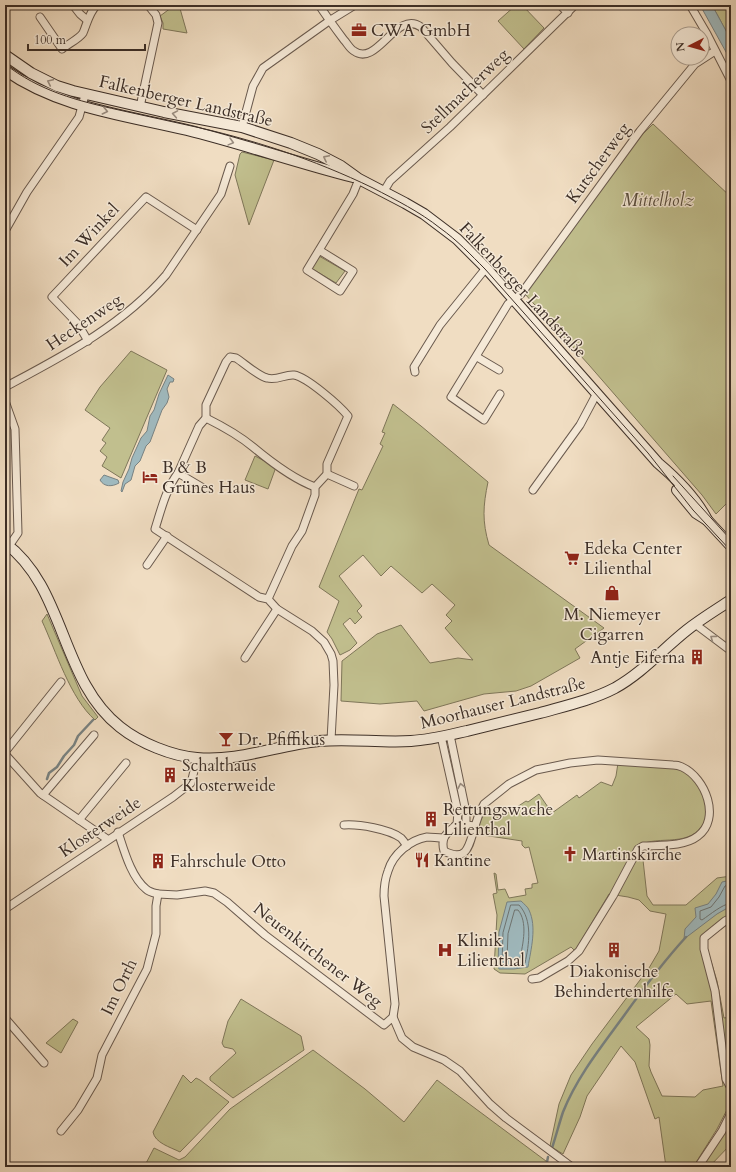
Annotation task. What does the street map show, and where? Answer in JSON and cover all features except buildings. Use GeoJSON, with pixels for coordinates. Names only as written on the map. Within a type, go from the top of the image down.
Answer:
{"type":"FeatureCollection","features":[{"type":"Feature","properties":{"kind":"street"},"geometry":{"type":"LineString","coordinates":[[73,5],[87,20]]}},
{"type":"Feature","properties":{"kind":"street"},"geometry":{"type":"LineString","coordinates":[[40,17],[62,48],[82,35],[87,20],[97,5]]}},
{"type":"Feature","properties":{"kind":"street"},"geometry":{"type":"LineString","coordinates":[[140,107],[158,23],[156,15],[148,5]]}},
{"type":"Feature","properties":{"kind":"street"},"geometry":{"type":"LineString","coordinates":[[319,5],[329,21],[354,52],[363,55],[371,53],[402,26],[409,23],[416,23],[452,64],[483,95]]}},
{"type":"Feature","properties":{"kind":"street"},"geometry":{"type":"LineString","coordinates":[[242,127],[253,86],[263,68],[329,21],[355,5]]}},
{"type":"Feature","properties":{"kind":"street"},"geometry":{"type":"LineString","coordinates":[[560,5],[568,13]]}},
{"type":"Feature","properties":{"kind":"street","name":"Stellmacherweg"},"geometry":{"type":"LineString","coordinates":[[384,191],[390,181],[483,95],[575,5]]}},
{"type":"Feature","properties":{"kind":"street"},"geometry":{"type":"LineString","coordinates":[[690,5],[731,81]]}},
{"type":"Feature","properties":{"kind":"street","name":"Kutscherweg"},"geometry":{"type":"LineString","coordinates":[[513,300],[520,294],[623,153],[682,78],[695,64],[715,52]]}},
{"type":"Feature","properties":{"kind":"street","name":"Falkenberger Landstraße"},"geometry":{"type":"LineString","coordinates":[[5,55],[22,68],[47,82],[65,89],[140,107],[242,127],[267,134],[312,152],[341,166],[359,179]]}},
{"type":"Feature","properties":{"kind":"street","name":"Falkenberger Landstraße"},"geometry":{"type":"LineString","coordinates":[[5,70],[37,90],[70,102],[194,132],[359,179],[409,205],[439,225],[462,244],[486,268],[658,463],[666,476],[693,510],[707,520],[731,546]]}},
{"type":"Feature","properties":{"kind":"street"},"geometry":{"type":"LineString","coordinates":[[5,231],[27,192],[79,117],[85,94]]}},
{"type":"Feature","properties":{"kind":"street","name":"Heckenweg"},"geometry":{"type":"LineString","coordinates":[[5,387],[107,329],[156,286],[166,275],[221,194],[230,166]]}},
{"type":"Feature","properties":{"kind":"street"},"geometry":{"type":"LineString","coordinates":[[319,250],[353,271],[340,291],[307,270],[319,250],[353,194],[359,179]]}},
{"type":"Feature","properties":{"kind":"street","name":"Im Winkel"},"geometry":{"type":"LineString","coordinates":[[88,341],[78,324],[52,297],[146,197],[197,230]]}},
{"type":"Feature","properties":{"kind":"street"},"geometry":{"type":"LineString","coordinates":[[415,372],[414,367],[440,325],[486,268]]}},
{"type":"Feature","properties":{"kind":"street","name":"Falkenberger Landstraße"},"geometry":{"type":"LineString","coordinates":[[500,394],[484,420],[450,397],[477,356],[508,304],[513,300]]}},
{"type":"Feature","properties":{"kind":"street"},"geometry":{"type":"LineString","coordinates":[[477,356],[499,370]]}},
{"type":"Feature","properties":{"kind":"street"},"geometry":{"type":"LineString","coordinates":[[268,600],[292,546],[302,531],[315,495],[315,487],[327,474],[327,464],[348,416],[342,408],[303,377],[293,375],[275,379],[265,378],[236,358],[230,357],[226,362],[206,405],[206,418],[199,426],[178,473],[173,480],[155,528],[259,597],[268,600],[277,609],[312,631],[324,642],[333,661],[334,685],[331,740]]}},
{"type":"Feature","properties":{"kind":"street"},"geometry":{"type":"LineString","coordinates":[[533,490],[580,425],[597,393]]}},
{"type":"Feature","properties":{"kind":"street"},"geometry":{"type":"LineString","coordinates":[[5,401],[15,429],[18,533],[7,545]]}},
{"type":"Feature","properties":{"kind":"street"},"geometry":{"type":"LineString","coordinates":[[206,418],[252,446],[261,454],[306,484],[315,487]]}},
{"type":"Feature","properties":{"kind":"street"},"geometry":{"type":"LineString","coordinates":[[178,473],[205,489]]}},
{"type":"Feature","properties":{"kind":"street"},"geometry":{"type":"LineString","coordinates":[[327,474],[354,486]]}},
{"type":"Feature","properties":{"kind":"street"},"geometry":{"type":"LineString","coordinates":[[147,566],[167,536]]}},
{"type":"Feature","properties":{"kind":"street","name":"Moorhauser Landstraße"},"geometry":{"type":"LineString","coordinates":[[7,545],[24,562],[39,581],[55,616],[73,662],[84,684],[96,702],[111,719],[132,736],[164,751],[196,758],[224,758],[296,744],[331,740],[413,741],[516,719],[582,701],[616,688],[642,669],[695,624],[731,600]]}},
{"type":"Feature","properties":{"kind":"street"},"geometry":{"type":"LineString","coordinates":[[244,658],[277,609]]}},
{"type":"Feature","properties":{"kind":"street"},"geometry":{"type":"LineString","coordinates":[[695,624],[731,651]]}},
{"type":"Feature","properties":{"kind":"street"},"geometry":{"type":"LineString","coordinates":[[61,682],[5,753],[43,795],[107,839]]}},
{"type":"Feature","properties":{"kind":"street"},"geometry":{"type":"LineString","coordinates":[[43,795],[94,735]]}},
{"type":"Feature","properties":{"kind":"street"},"geometry":{"type":"LineString","coordinates":[[446,735],[458,812],[457,824],[443,838],[442,844],[444,851],[452,855],[463,854],[467,851],[474,826],[484,804],[509,784],[536,770],[570,763],[598,760],[673,765],[683,767],[699,782],[707,795],[709,816],[708,824],[703,832],[696,838],[686,842],[644,846],[638,849],[613,896],[579,951],[568,961],[539,978],[532,979]]}},
{"type":"Feature","properties":{"kind":"street"},"geometry":{"type":"LineString","coordinates":[[446,735],[466,812],[466,824]]}},
{"type":"Feature","properties":{"kind":"street","name":"Klosterweide"},"geometry":{"type":"LineString","coordinates":[[5,908],[107,839],[173,797],[191,783],[196,758]]}},
{"type":"Feature","properties":{"kind":"street"},"geometry":{"type":"LineString","coordinates":[[79,820],[126,764]]}},
{"type":"Feature","properties":{"kind":"street"},"geometry":{"type":"LineString","coordinates":[[344,825],[355,824],[374,828],[401,838],[407,846]]}},
{"type":"Feature","properties":{"kind":"street"},"geometry":{"type":"LineString","coordinates":[[457,824],[474,826]]}},
{"type":"Feature","properties":{"kind":"street"},"geometry":{"type":"LineString","coordinates":[[118,832],[130,865],[140,883],[147,890],[158,894]]}},
{"type":"Feature","properties":{"kind":"street"},"geometry":{"type":"LineString","coordinates":[[394,1018],[384,884],[388,870],[394,858],[407,846],[417,840],[428,837],[443,838]]}},
{"type":"Feature","properties":{"kind":"street","name":"Neuenkirchener Weg"},"geometry":{"type":"LineString","coordinates":[[158,894],[177,895],[205,891],[214,893],[227,902],[265,935],[384,1025],[394,1018],[402,1038],[414,1046],[444,1060],[460,1071],[490,1104],[506,1118],[572,1167]]}},
{"type":"Feature","properties":{"kind":"street","name":"Im Orth"},"geometry":{"type":"LineString","coordinates":[[61,1131],[78,1110],[97,1078],[102,1055],[147,969],[156,934],[156,906],[158,894]]}},
{"type":"Feature","properties":{"kind":"street"},"geometry":{"type":"LineString","coordinates":[[731,918],[704,938],[704,949],[715,991],[726,1079],[731,1088]]}},
{"type":"Feature","properties":{"kind":"street"},"geometry":{"type":"LineString","coordinates":[[5,1018],[44,1063]]}},
{"type":"Feature","properties":{"kind":"street"},"geometry":{"type":"LineString","coordinates":[[698,1167],[722,1131],[731,1113]]}},
{"type":"Feature","properties":{"kind":"green space"},"geometry":{"type":"Polygon","coordinates":[[[175,5],[179,5],[187,33],[163,29],[163,23],[160,16],[175,5]]]}},
{"type":"Feature","properties":{"kind":"green space"},"geometry":{"type":"Polygon","coordinates":[[[516,5],[522,5],[544,28],[524,49],[498,21],[516,5]]]}},
{"type":"Feature","properties":{"kind":"green space"},"geometry":{"type":"Polygon","coordinates":[[[712,5],[731,5],[731,40],[712,5]]]}},
{"type":"Feature","properties":{"kind":"green space","name":"Mittelholz"},"geometry":{"type":"Polygon","coordinates":[[[653,124],[731,197],[731,499],[716,514],[702,495],[525,294],[640,137],[653,124]]]}},
{"type":"Feature","properties":{"kind":"green space"},"geometry":{"type":"Polygon","coordinates":[[[242,152],[274,160],[249,225],[235,175],[240,154],[242,152]]]}},
{"type":"Feature","properties":{"kind":"green space"},"geometry":{"type":"Polygon","coordinates":[[[319,256],[345,271],[336,283],[311,268],[319,256]]]}},
{"type":"Feature","properties":{"kind":"green space"},"geometry":{"type":"Polygon","coordinates":[[[131,351],[167,370],[121,478],[102,466],[107,457],[100,451],[106,443],[102,440],[110,428],[85,410],[100,387],[131,351]]]}},
{"type":"Feature","properties":{"kind":"green space"},"geometry":{"type":"Polygon","coordinates":[[[393,404],[488,482],[484,514],[485,528],[489,545],[604,628],[575,649],[580,658],[531,686],[516,691],[484,694],[424,711],[417,701],[380,704],[341,701],[342,661],[377,634],[401,625],[430,663],[458,658],[473,660],[445,628],[452,621],[446,615],[455,605],[432,584],[422,593],[391,566],[381,576],[363,555],[339,576],[362,606],[357,611],[362,617],[355,624],[350,618],[343,624],[357,643],[350,650],[340,655],[327,632],[339,601],[319,587],[359,489],[362,490],[383,446],[380,444],[385,433],[382,432],[393,404]]]}},
{"type":"Feature","properties":{"kind":"green space"},"geometry":{"type":"Polygon","coordinates":[[[255,456],[276,467],[268,489],[245,480],[255,456]]]}},
{"type":"Feature","properties":{"kind":"green space"},"geometry":{"type":"Polygon","coordinates":[[[47,614],[82,696],[98,717],[95,720],[86,711],[64,674],[42,621],[47,614]]]}},
{"type":"Feature","properties":{"kind":"green space"},"geometry":{"type":"Polygon","coordinates":[[[618,763],[678,768],[688,774],[696,782],[704,797],[706,818],[702,826],[695,833],[679,839],[651,841],[635,848],[639,861],[643,860],[647,896],[653,905],[686,905],[717,878],[731,876],[731,922],[707,939],[707,948],[717,981],[724,1018],[731,1017],[731,1102],[717,1129],[692,1167],[666,1167],[659,1117],[655,1119],[635,1062],[621,1046],[587,1096],[580,1117],[563,1154],[550,1146],[559,1104],[571,1075],[592,1044],[649,968],[659,951],[666,914],[650,911],[639,900],[609,894],[575,951],[571,947],[525,974],[500,973],[494,969],[497,915],[493,894],[497,893],[494,873],[496,874],[498,890],[505,889],[509,898],[526,895],[525,889],[532,888],[532,884],[538,883],[529,847],[525,848],[522,845],[522,841],[476,834],[479,823],[490,808],[499,819],[539,794],[552,813],[577,795],[579,798],[601,782],[612,786],[616,776],[618,763]],[[676,994],[636,1027],[649,1039],[649,1066],[662,1096],[695,1097],[703,1090],[723,1086],[711,1001],[687,1004],[676,994]]]}},
{"type":"Feature","properties":{"kind":"green space"},"geometry":{"type":"Polygon","coordinates":[[[241,999],[301,1036],[304,1050],[233,1098],[210,1080],[210,1077],[236,1053],[233,1049],[224,1047],[222,1043],[228,1021],[241,999]]]}},
{"type":"Feature","properties":{"kind":"green space"},"geometry":{"type":"Polygon","coordinates":[[[73,1019],[78,1022],[61,1053],[46,1043],[73,1019]]]}},
{"type":"Feature","properties":{"kind":"green space"},"geometry":{"type":"Polygon","coordinates":[[[313,1050],[365,1089],[404,1122],[437,1080],[554,1167],[144,1167],[154,1148],[179,1160],[185,1157],[230,1109],[313,1050]]]}},
{"type":"Feature","properties":{"kind":"green space"},"geometry":{"type":"Polygon","coordinates":[[[183,1075],[191,1083],[196,1078],[200,1080],[229,1102],[180,1152],[160,1142],[154,1136],[153,1132],[183,1075]]]}},
{"type":"Feature","properties":{"kind":"green space"},"geometry":{"type":"Polygon","coordinates":[[[731,1122],[731,1144],[709,1167],[701,1167],[731,1122]]]}},
{"type":"Feature","properties":{"kind":"water"},"geometry":{"type":"Polygon","coordinates":[[[700,5],[712,5],[731,40],[731,61],[700,5]]]}},
{"type":"Feature","properties":{"kind":"water"},"geometry":{"type":"Polygon","coordinates":[[[168,375],[174,379],[173,382],[170,382],[167,389],[169,397],[167,403],[162,410],[150,442],[146,446],[140,461],[135,466],[131,480],[125,484],[122,492],[123,482],[132,458],[141,438],[147,431],[150,416],[154,410],[159,394],[168,375]]]}},
{"type":"Feature","properties":{"kind":"water"},"geometry":{"type":"Polygon","coordinates":[[[104,475],[118,480],[119,483],[111,486],[104,484],[100,480],[104,475]]]}},
{"type":"Feature","properties":{"kind":"water"},"geometry":{"type":"Polygon","coordinates":[[[731,880],[731,906],[717,914],[684,939],[685,929],[696,917],[695,908],[708,904],[716,894],[722,882],[731,880]]]}},
{"type":"Feature","properties":{"kind":"water"},"geometry":{"type":"Polygon","coordinates":[[[521,901],[527,907],[533,924],[533,938],[528,967],[499,969],[499,932],[507,902],[521,901]]]}},
{"type":"Feature","properties":{"kind":"waterway"},"geometry":{"type":"LineString","coordinates":[[47,779],[49,773],[57,767],[74,745],[78,736],[93,720]]}},
{"type":"Feature","properties":{"kind":"waterway"},"geometry":{"type":"LineString","coordinates":[[552,1148],[563,1112],[582,1074],[646,986],[686,937]]}},
{"type":"Feature","properties":{"kind":"waterway"},"geometry":{"type":"LineString","coordinates":[[546,1167],[548,1157]]}},
{"type":"Feature","properties":{"kind":"tram line"},"geometry":{"type":"LineString","coordinates":[[5,64],[31,81],[74,99],[259,143],[305,159],[373,188],[408,206],[432,222],[464,248],[485,269],[648,453],[693,510],[731,551]]}},
{"type":"Feature","properties":{"kind":"tram line"},"geometry":{"type":"LineString","coordinates":[[673,476],[731,540]]}},
{"type":"Feature","properties":{"kind":"place","name":"CWA GmbH"},"geometry":{"type":"Point","coordinates":[359,30]}},
{"type":"Feature","properties":{"kind":"place","name":"B & B Grünes Haus"},"geometry":{"type":"Point","coordinates":[150,477]}},
{"type":"Feature","properties":{"kind":"place","name":"Edeka Center Lilienthal"},"geometry":{"type":"Point","coordinates":[572,558]}},
{"type":"Feature","properties":{"kind":"place","name":"M. Niemeyer Cigarren"},"geometry":{"type":"Point","coordinates":[612,593]}},
{"type":"Feature","properties":{"kind":"place","name":"Antje Fiferna"},"geometry":{"type":"Point","coordinates":[697,657]}},
{"type":"Feature","properties":{"kind":"place","name":"Dr. Pfiffikus"},"geometry":{"type":"Point","coordinates":[226,739]}},
{"type":"Feature","properties":{"kind":"place","name":"Schalthaus Klosterweide"},"geometry":{"type":"Point","coordinates":[170,775]}},
{"type":"Feature","properties":{"kind":"place","name":"Rettungswache Lilienthal"},"geometry":{"type":"Point","coordinates":[431,819]}},
{"type":"Feature","properties":{"kind":"place","name":"Martinskirche"},"geometry":{"type":"Point","coordinates":[570,854]}},
{"type":"Feature","properties":{"kind":"place","name":"Kantine"},"geometry":{"type":"Point","coordinates":[422,860]}},
{"type":"Feature","properties":{"kind":"place","name":"Fahrschule Otto"},"geometry":{"type":"Point","coordinates":[158,861]}},
{"type":"Feature","properties":{"kind":"place","name":"Klinik Lilienthal"},"geometry":{"type":"Point","coordinates":[445,950]}},
{"type":"Feature","properties":{"kind":"place","name":"Diakonische Behindertenhilfe"},"geometry":{"type":"Point","coordinates":[614,950]}}]}
